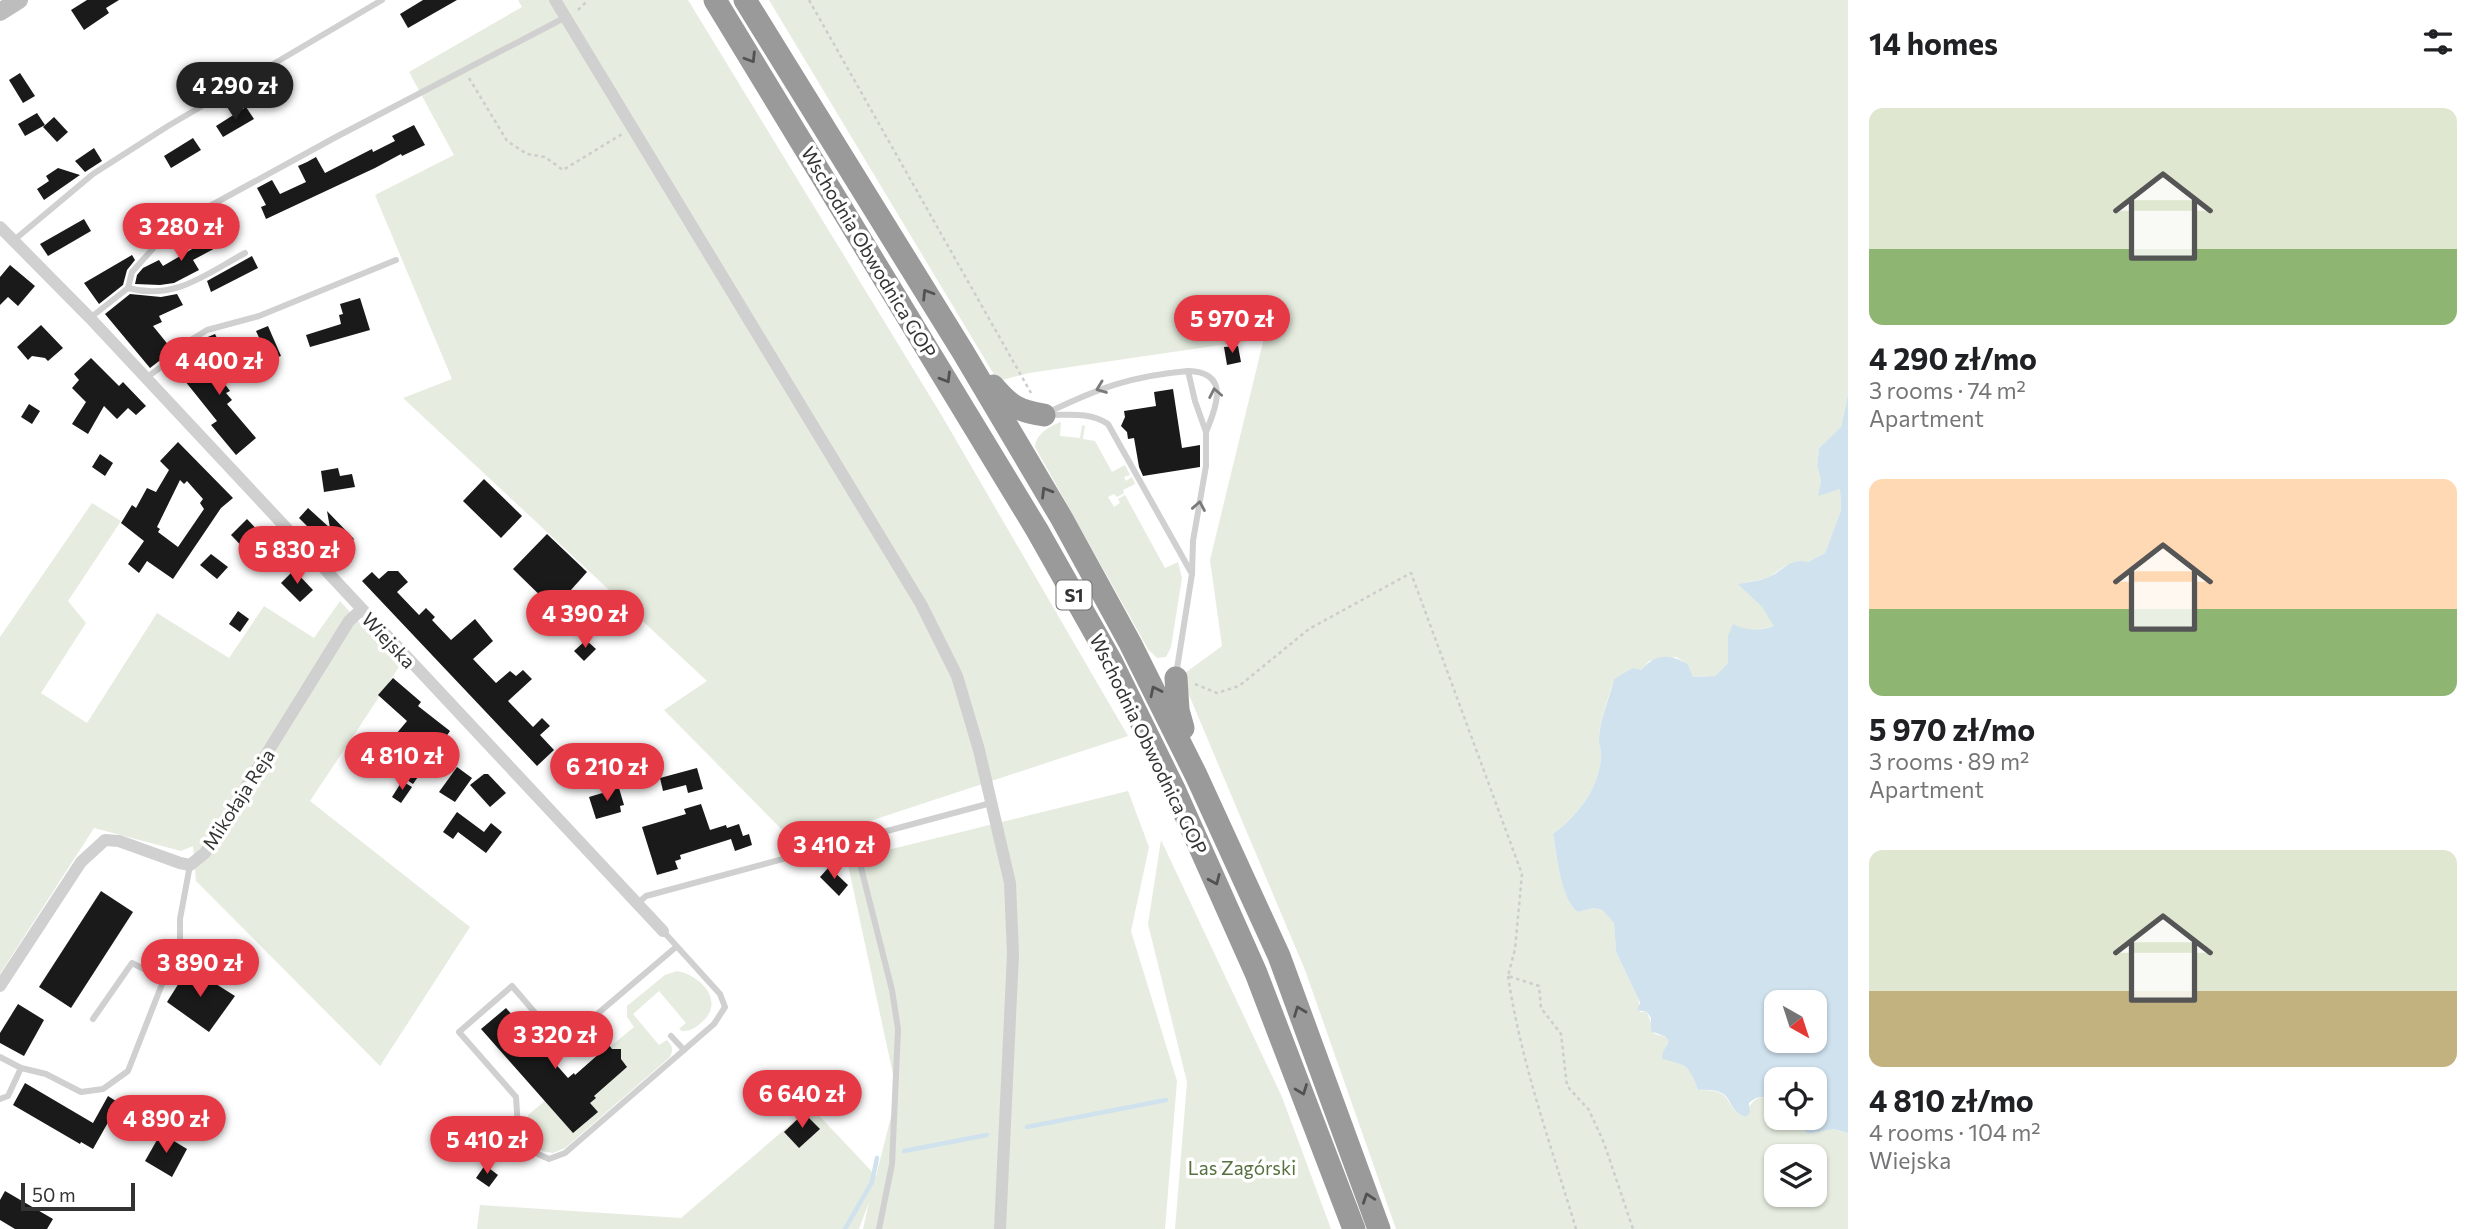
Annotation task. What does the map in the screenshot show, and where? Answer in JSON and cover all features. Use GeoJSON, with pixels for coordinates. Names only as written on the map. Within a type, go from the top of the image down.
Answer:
{"type":"FeatureCollection","features":[{"type":"Feature","properties":{"kind":"highway","name":"Wschodnia Obwodnica GOP"},"geometry":{"type":"LineString","coordinates":[[715,0],[994,457],[1112,663],[1174,789],[1256,973],[1353,1229]]}},
{"type":"Feature","properties":{"kind":"highway","name":"Wschodnia Obwodnica GOP"},"geometry":{"type":"LineString","coordinates":[[745,0],[963,352],[1062,519],[1130,643],[1196,775],[1279,956],[1379,1229]]}},
{"type":"Feature","properties":{"kind":"highway"},"geometry":{"type":"LineString","coordinates":[[963,352],[1012,407],[1044,415]]}},
{"type":"Feature","properties":{"kind":"highway"},"geometry":{"type":"LineString","coordinates":[[1176,678],[1178,710],[1196,775]]}},
{"type":"Feature","properties":{"kind":"street"},"geometry":{"type":"LineString","coordinates":[[0,12],[19,0]]}},
{"type":"Feature","properties":{"kind":"street"},"geometry":{"type":"LineString","coordinates":[[555,0],[921,604],[957,676],[993,802],[1010,883],[1013,954],[1000,1229]]}},
{"type":"Feature","properties":{"kind":"street","name":"Wiejska"},"geometry":{"type":"LineString","coordinates":[[0,227],[90,318],[663,931]]}},
{"type":"Feature","properties":{"kind":"street","name":"Mikołaja Reja"},"geometry":{"type":"LineString","coordinates":[[0,986],[81,862],[105,840],[118,841],[180,863],[190,864],[205,853],[349,621],[361,610]]}},
{"type":"Feature","properties":{"kind":"lane"},"geometry":{"type":"LineString","coordinates":[[13,241],[104,167],[167,126],[382,0]]}},
{"type":"Feature","properties":{"kind":"lane"},"geometry":{"type":"LineString","coordinates":[[90,318],[128,288],[132,272],[157,244],[208,207],[566,17]]}},
{"type":"Feature","properties":{"kind":"lane"},"geometry":{"type":"LineString","coordinates":[[128,288],[164,292],[177,289],[245,253]]}},
{"type":"Feature","properties":{"kind":"lane"},"geometry":{"type":"LineString","coordinates":[[146,379],[173,358],[186,343],[207,330],[259,316],[396,260]]}},
{"type":"Feature","properties":{"kind":"lane"},"geometry":{"type":"LineString","coordinates":[[1176,678],[1192,574],[1193,541],[1206,466],[1206,432],[1188,371]]}},
{"type":"Feature","properties":{"kind":"lane"},"geometry":{"type":"LineString","coordinates":[[1044,415],[1093,391],[1122,381],[1201,371],[1211,379],[1217,390],[1218,403],[1206,432]]}},
{"type":"Feature","properties":{"kind":"lane"},"geometry":{"type":"LineString","coordinates":[[1044,415],[1084,415],[1098,417],[1108,424],[1192,574]]}},
{"type":"Feature","properties":{"kind":"lane"},"geometry":{"type":"LineString","coordinates":[[637,904],[646,896],[993,802]]}},
{"type":"Feature","properties":{"kind":"lane"},"geometry":{"type":"LineString","coordinates":[[854,840],[892,990],[898,1029],[892,1164],[879,1229]]}},
{"type":"Feature","properties":{"kind":"lane"},"geometry":{"type":"LineString","coordinates":[[0,1058],[21,1068],[46,1074],[81,1092],[103,1089],[128,1070],[164,979],[180,950],[180,919],[190,864]]}},
{"type":"Feature","properties":{"kind":"lane"},"geometry":{"type":"LineString","coordinates":[[663,931],[720,994],[725,1007],[714,1024],[565,1153],[549,1159],[538,1154],[518,1128],[516,1097],[459,1032],[512,986],[562,1044],[676,947]]}},
{"type":"Feature","properties":{"kind":"lane"},"geometry":{"type":"LineString","coordinates":[[93,1019],[132,963],[164,979]]}},
{"type":"Feature","properties":{"kind":"lane"},"geometry":{"type":"LineString","coordinates":[[671,1036],[684,1050]]}},
{"type":"Feature","properties":{"kind":"lane"},"geometry":{"type":"LineString","coordinates":[[0,1099],[8,1096],[21,1068]]}},
{"type":"Feature","properties":{"kind":"path"},"geometry":{"type":"LineString","coordinates":[[809,0],[1044,415]]}},
{"type":"Feature","properties":{"kind":"path"},"geometry":{"type":"LineString","coordinates":[[465,71],[507,142],[527,154],[545,157],[563,170],[624,132],[630,142],[639,137]]}},
{"type":"Feature","properties":{"kind":"path"},"geometry":{"type":"LineString","coordinates":[[1176,678],[1217,692],[1239,687],[1309,629],[1411,573],[1522,874],[1515,949],[1508,976],[1531,1084],[1576,1229]]}},
{"type":"Feature","properties":{"kind":"path"},"geometry":{"type":"LineString","coordinates":[[1508,976],[1539,986],[1541,1008],[1561,1034],[1567,1086],[1589,1110],[1604,1143],[1633,1229]]}},
{"type":"Feature","properties":{"kind":"green space"},"geometry":{"type":"Polygon","coordinates":[[[518,0],[688,0],[942,416],[1128,736],[797,845],[664,710],[707,681],[403,398],[452,379],[375,195],[454,155],[409,72],[522,7],[518,0]]]}},
{"type":"Feature","properties":{"kind":"green space"},"geometry":{"type":"Polygon","coordinates":[[[769,0],[1848,0],[1848,394],[1841,427],[1819,448],[1817,465],[1821,481],[1819,495],[1840,489],[1841,510],[1825,553],[1808,562],[1785,566],[1768,578],[1739,584],[1762,607],[1775,626],[1755,630],[1742,629],[1729,651],[1728,663],[1715,676],[1693,677],[1688,664],[1676,657],[1649,661],[1641,670],[1614,679],[1600,730],[1601,758],[1596,781],[1571,819],[1553,834],[1560,876],[1572,906],[1578,912],[1594,908],[1602,910],[1614,923],[1616,952],[1638,998],[1640,1012],[1647,1012],[1655,1034],[1666,1037],[1669,1042],[1663,1051],[1692,1072],[1698,1090],[1719,1093],[1745,1117],[1753,1102],[1764,1097],[1764,1130],[1804,1130],[1808,1134],[1834,1129],[1848,1133],[1848,1229],[1396,1229],[1305,970],[1181,676],[1222,646],[1210,560],[1265,334],[1248,341],[1029,373],[998,381],[769,0]]]}},
{"type":"Feature","properties":{"kind":"green space"},"geometry":{"type":"Polygon","coordinates":[[[1061,422],[1060,436],[1080,438],[1082,425],[1085,426],[1083,439],[1095,441],[1112,472],[1125,465],[1130,475],[1124,477],[1126,481],[1132,477],[1135,484],[1123,490],[1124,493],[1117,497],[1114,494],[1108,497],[1114,507],[1120,503],[1118,499],[1125,495],[1165,568],[1178,562],[1182,578],[1171,647],[1166,657],[1157,658],[1148,649],[1035,447],[1044,431],[1061,422]]]}},
{"type":"Feature","properties":{"kind":"green space"},"geometry":{"type":"Polygon","coordinates":[[[92,503],[121,521],[68,601],[86,623],[41,693],[87,723],[157,613],[229,658],[264,606],[314,638],[340,601],[399,667],[310,801],[470,927],[380,1066],[196,881],[193,846],[181,851],[94,828],[0,974],[0,637],[92,503]]]}},
{"type":"Feature","properties":{"kind":"green space"},"geometry":{"type":"Polygon","coordinates":[[[1128,791],[1149,847],[1131,931],[1177,1081],[1165,1229],[863,1229],[869,1202],[859,1229],[477,1229],[480,1205],[681,1218],[811,1107],[876,1176],[897,1093],[847,860],[1128,791]]]}},
{"type":"Feature","properties":{"kind":"green space","name":"Las Zagórski"},"geometry":{"type":"Polygon","coordinates":[[[1161,840],[1282,1097],[1331,1229],[1175,1229],[1187,1082],[1148,924],[1161,840]]]}},
{"type":"Feature","properties":{"kind":"green space"},"geometry":{"type":"Polygon","coordinates":[[[677,971],[694,978],[707,990],[711,998],[709,1014],[695,1027],[682,1031],[679,1029],[686,1023],[659,991],[633,1014],[659,1045],[667,1040],[672,1048],[670,1057],[565,1148],[553,1153],[542,1151],[527,1133],[524,1125],[528,1115],[634,1027],[627,1017],[627,1006],[665,975],[677,971]]]}},
{"type":"Feature","properties":{"kind":"water"},"geometry":{"type":"Polygon","coordinates":[[[1848,394],[1848,1133],[1834,1129],[1808,1134],[1804,1130],[1827,1130],[1827,1067],[1764,1067],[1764,1097],[1749,1103],[1750,1113],[1745,1117],[1734,1109],[1725,1095],[1711,1090],[1698,1090],[1690,1071],[1677,1063],[1662,1059],[1663,1051],[1669,1042],[1666,1037],[1651,1031],[1651,1018],[1647,1012],[1637,1010],[1640,1003],[1616,952],[1614,923],[1602,910],[1594,908],[1578,912],[1572,906],[1560,876],[1553,834],[1571,819],[1596,781],[1601,758],[1600,730],[1614,679],[1633,668],[1641,670],[1652,660],[1663,657],[1675,658],[1688,664],[1693,677],[1715,676],[1728,663],[1728,636],[1733,624],[1753,630],[1774,626],[1762,607],[1738,584],[1767,578],[1791,563],[1808,562],[1825,553],[1841,510],[1840,489],[1818,496],[1821,481],[1817,465],[1819,448],[1841,427],[1848,394]]]}},
{"type":"Feature","properties":{"kind":"building"},"geometry":{"type":"Polygon","coordinates":[[[87,0],[119,0],[106,8],[109,13],[84,30],[71,10],[87,0]]]}},
{"type":"Feature","properties":{"kind":"building"},"geometry":{"type":"Polygon","coordinates":[[[423,0],[457,0],[408,28],[400,14],[423,0]]]}},
{"type":"Feature","properties":{"kind":"building"},"geometry":{"type":"Polygon","coordinates":[[[20,73],[35,96],[23,103],[9,80],[20,73]]]}},
{"type":"Feature","properties":{"kind":"building"},"geometry":{"type":"Polygon","coordinates":[[[246,107],[254,119],[223,137],[216,126],[246,107]]]}},
{"type":"Feature","properties":{"kind":"building"},"geometry":{"type":"Polygon","coordinates":[[[37,113],[45,125],[25,136],[18,124],[37,113]]]}},
{"type":"Feature","properties":{"kind":"building"},"geometry":{"type":"Polygon","coordinates":[[[54,117],[68,132],[57,142],[43,127],[54,117]]]}},
{"type":"Feature","properties":{"kind":"building"},"geometry":{"type":"Polygon","coordinates":[[[414,125],[425,145],[266,219],[261,207],[266,205],[257,188],[272,180],[280,194],[306,182],[298,166],[316,157],[325,173],[372,149],[373,152],[395,141],[392,136],[414,125]]]}},
{"type":"Feature","properties":{"kind":"building"},"geometry":{"type":"Polygon","coordinates":[[[193,138],[201,150],[171,168],[164,156],[193,138]]]}},
{"type":"Feature","properties":{"kind":"building"},"geometry":{"type":"Polygon","coordinates":[[[94,148],[102,161],[85,172],[75,161],[94,148]]]}},
{"type":"Feature","properties":{"kind":"building"},"geometry":{"type":"Polygon","coordinates":[[[58,168],[80,175],[44,200],[37,189],[49,181],[46,176],[58,168]]]}},
{"type":"Feature","properties":{"kind":"building"},"geometry":{"type":"Polygon","coordinates":[[[84,219],[91,231],[48,256],[40,244],[84,219]]]}},
{"type":"Feature","properties":{"kind":"building"},"geometry":{"type":"Polygon","coordinates":[[[230,227],[236,237],[193,260],[199,270],[174,283],[135,284],[137,275],[143,268],[159,260],[163,266],[230,227]]]}},
{"type":"Feature","properties":{"kind":"building"},"geometry":{"type":"Polygon","coordinates":[[[132,255],[135,260],[127,270],[123,285],[99,304],[84,283],[132,255]]]}},
{"type":"Feature","properties":{"kind":"building"},"geometry":{"type":"Polygon","coordinates":[[[252,256],[258,268],[211,292],[207,281],[252,256]]]}},
{"type":"Feature","properties":{"kind":"building"},"geometry":{"type":"Polygon","coordinates":[[[10,265],[35,286],[18,306],[8,297],[0,305],[0,277],[10,265]]]}},
{"type":"Feature","properties":{"kind":"building"},"geometry":{"type":"Polygon","coordinates":[[[130,294],[161,297],[177,294],[183,305],[159,316],[162,322],[153,326],[170,347],[161,355],[163,358],[150,368],[105,314],[130,294]]]}},
{"type":"Feature","properties":{"kind":"building"},"geometry":{"type":"Polygon","coordinates":[[[360,298],[370,330],[310,347],[306,335],[341,324],[339,315],[343,314],[340,304],[360,298]]]}},
{"type":"Feature","properties":{"kind":"building"},"geometry":{"type":"Polygon","coordinates":[[[41,325],[63,348],[48,361],[32,356],[28,360],[17,347],[41,325]]]}},
{"type":"Feature","properties":{"kind":"building"},"geometry":{"type":"Polygon","coordinates":[[[268,326],[281,356],[269,360],[256,331],[268,326]]]}},
{"type":"Feature","properties":{"kind":"building"},"geometry":{"type":"Polygon","coordinates":[[[215,334],[233,370],[218,375],[230,391],[226,393],[232,400],[227,404],[256,438],[236,455],[211,425],[217,421],[185,381],[182,372],[215,363],[203,339],[215,334]]]}},
{"type":"Feature","properties":{"kind":"building"},"geometry":{"type":"Polygon","coordinates":[[[1238,346],[1241,362],[1227,365],[1224,347],[1238,346]]]}},
{"type":"Feature","properties":{"kind":"building"},"geometry":{"type":"Polygon","coordinates":[[[91,358],[119,386],[123,382],[146,406],[136,415],[128,408],[117,419],[104,406],[88,434],[72,424],[86,402],[72,388],[79,380],[74,374],[91,358]]]}},
{"type":"Feature","properties":{"kind":"building"},"geometry":{"type":"Polygon","coordinates":[[[1173,389],[1182,448],[1200,445],[1200,467],[1143,476],[1134,438],[1128,439],[1127,432],[1121,426],[1125,417],[1124,411],[1156,406],[1154,392],[1173,389]]]}},
{"type":"Feature","properties":{"kind":"building"},"geometry":{"type":"Polygon","coordinates":[[[29,404],[40,411],[32,424],[21,417],[29,404]]]}},
{"type":"Feature","properties":{"kind":"building"},"geometry":{"type":"Polygon","coordinates":[[[178,442],[233,498],[221,508],[173,579],[147,561],[139,573],[128,564],[144,541],[121,523],[132,505],[136,508],[147,488],[156,492],[169,470],[160,461],[178,442]],[[180,480],[157,527],[160,529],[158,532],[178,547],[204,509],[200,503],[203,499],[187,481],[184,484],[180,480]]]}},
{"type":"Feature","properties":{"kind":"building"},"geometry":{"type":"Polygon","coordinates":[[[100,454],[113,463],[105,476],[92,467],[100,454]]]}},
{"type":"Feature","properties":{"kind":"building"},"geometry":{"type":"Polygon","coordinates":[[[338,468],[340,476],[352,474],[355,487],[324,492],[321,471],[338,468]]]}},
{"type":"Feature","properties":{"kind":"building"},"geometry":{"type":"Polygon","coordinates":[[[484,479],[522,516],[501,538],[463,501],[484,479]]]}},
{"type":"Feature","properties":{"kind":"building"},"geometry":{"type":"Polygon","coordinates":[[[308,508],[330,528],[327,511],[354,539],[336,555],[299,518],[308,508]]]}},
{"type":"Feature","properties":{"kind":"building"},"geometry":{"type":"Polygon","coordinates":[[[247,519],[269,542],[253,558],[231,535],[247,519]]]}},
{"type":"Feature","properties":{"kind":"building"},"geometry":{"type":"Polygon","coordinates":[[[547,534],[587,572],[554,609],[513,569],[547,534]]]}},
{"type":"Feature","properties":{"kind":"building"},"geometry":{"type":"Polygon","coordinates":[[[211,554],[228,567],[217,579],[200,565],[211,554]]]}},
{"type":"Feature","properties":{"kind":"building"},"geometry":{"type":"Polygon","coordinates":[[[294,570],[313,590],[300,602],[281,583],[294,570]]]}},
{"type":"Feature","properties":{"kind":"building"},"geometry":{"type":"Polygon","coordinates":[[[388,571],[398,571],[408,582],[397,592],[419,615],[426,608],[435,617],[432,620],[451,640],[475,619],[493,641],[473,659],[496,683],[510,671],[516,676],[523,670],[532,679],[508,701],[533,727],[542,718],[550,726],[540,735],[554,750],[537,766],[362,581],[372,572],[379,579],[388,571]]]}},
{"type":"Feature","properties":{"kind":"building"},"geometry":{"type":"Polygon","coordinates":[[[238,611],[249,619],[240,632],[229,624],[238,611]]]}},
{"type":"Feature","properties":{"kind":"building"},"geometry":{"type":"Polygon","coordinates":[[[586,640],[596,649],[584,661],[574,651],[586,640]]]}},
{"type":"Feature","properties":{"kind":"building"},"geometry":{"type":"Polygon","coordinates":[[[393,678],[421,702],[418,706],[450,731],[413,784],[401,776],[403,772],[380,753],[407,721],[378,695],[393,678]]]}},
{"type":"Feature","properties":{"kind":"building"},"geometry":{"type":"Polygon","coordinates":[[[457,767],[472,778],[455,802],[439,792],[457,767]]]}},
{"type":"Feature","properties":{"kind":"building"},"geometry":{"type":"Polygon","coordinates":[[[697,768],[703,789],[688,793],[686,785],[663,791],[660,778],[697,768]]]}},
{"type":"Feature","properties":{"kind":"building"},"geometry":{"type":"Polygon","coordinates":[[[488,774],[506,793],[490,807],[470,785],[488,774]]]}},
{"type":"Feature","properties":{"kind":"building"},"geometry":{"type":"Polygon","coordinates":[[[402,781],[412,787],[401,803],[392,797],[402,781]]]}},
{"type":"Feature","properties":{"kind":"building"},"geometry":{"type":"Polygon","coordinates":[[[619,788],[624,805],[620,806],[621,812],[596,819],[589,797],[619,788]]]}},
{"type":"Feature","properties":{"kind":"building"},"geometry":{"type":"Polygon","coordinates":[[[701,804],[710,830],[739,824],[743,836],[749,834],[752,845],[735,851],[731,839],[680,855],[681,859],[675,861],[678,869],[657,875],[642,827],[686,814],[684,809],[701,804]]]}},
{"type":"Feature","properties":{"kind":"building"},"geometry":{"type":"Polygon","coordinates":[[[457,812],[484,832],[491,823],[502,832],[486,853],[458,832],[453,839],[443,832],[457,812]]]}},
{"type":"Feature","properties":{"kind":"building"},"geometry":{"type":"Polygon","coordinates":[[[829,867],[848,885],[839,896],[820,877],[829,867]]]}},
{"type":"Feature","properties":{"kind":"building"},"geometry":{"type":"Polygon","coordinates":[[[101,891],[133,912],[71,1008],[39,987],[101,891]]]}},
{"type":"Feature","properties":{"kind":"building"},"geometry":{"type":"Polygon","coordinates":[[[189,967],[235,996],[209,1032],[167,1002],[189,967]]]}},
{"type":"Feature","properties":{"kind":"building"},"geometry":{"type":"Polygon","coordinates":[[[18,1004],[44,1020],[24,1056],[0,1043],[0,1033],[18,1004]]]}},
{"type":"Feature","properties":{"kind":"building"},"geometry":{"type":"Polygon","coordinates":[[[506,1008],[568,1078],[609,1045],[612,1049],[621,1049],[621,1059],[627,1067],[594,1096],[596,1098],[590,1103],[598,1112],[573,1133],[481,1029],[506,1008]]]}},
{"type":"Feature","properties":{"kind":"building"},"geometry":{"type":"Polygon","coordinates":[[[25,1083],[93,1123],[108,1096],[119,1103],[93,1149],[13,1105],[25,1083]]]}},
{"type":"Feature","properties":{"kind":"building"},"geometry":{"type":"Polygon","coordinates":[[[804,1113],[820,1129],[799,1148],[784,1132],[804,1113]]]}},
{"type":"Feature","properties":{"kind":"building"},"geometry":{"type":"Polygon","coordinates":[[[161,1133],[187,1149],[172,1177],[145,1161],[161,1133]]]}},
{"type":"Feature","properties":{"kind":"building"},"geometry":{"type":"Polygon","coordinates":[[[485,1165],[498,1175],[489,1187],[476,1178],[485,1165]]]}},
{"type":"Feature","properties":{"kind":"building"},"geometry":{"type":"Polygon","coordinates":[[[5,1191],[53,1219],[47,1229],[15,1229],[0,1220],[0,1200],[5,1191]]]}},
{"type":"Feature","properties":{"kind":"waterway"},"geometry":{"type":"LineString","coordinates":[[1027,1127],[1166,1100]]}},
{"type":"Feature","properties":{"kind":"waterway"},"geometry":{"type":"LineString","coordinates":[[904,1151],[987,1135]]}},
{"type":"Feature","properties":{"kind":"waterway"},"geometry":{"type":"LineString","coordinates":[[845,1229],[872,1182],[877,1158]]}}]}
